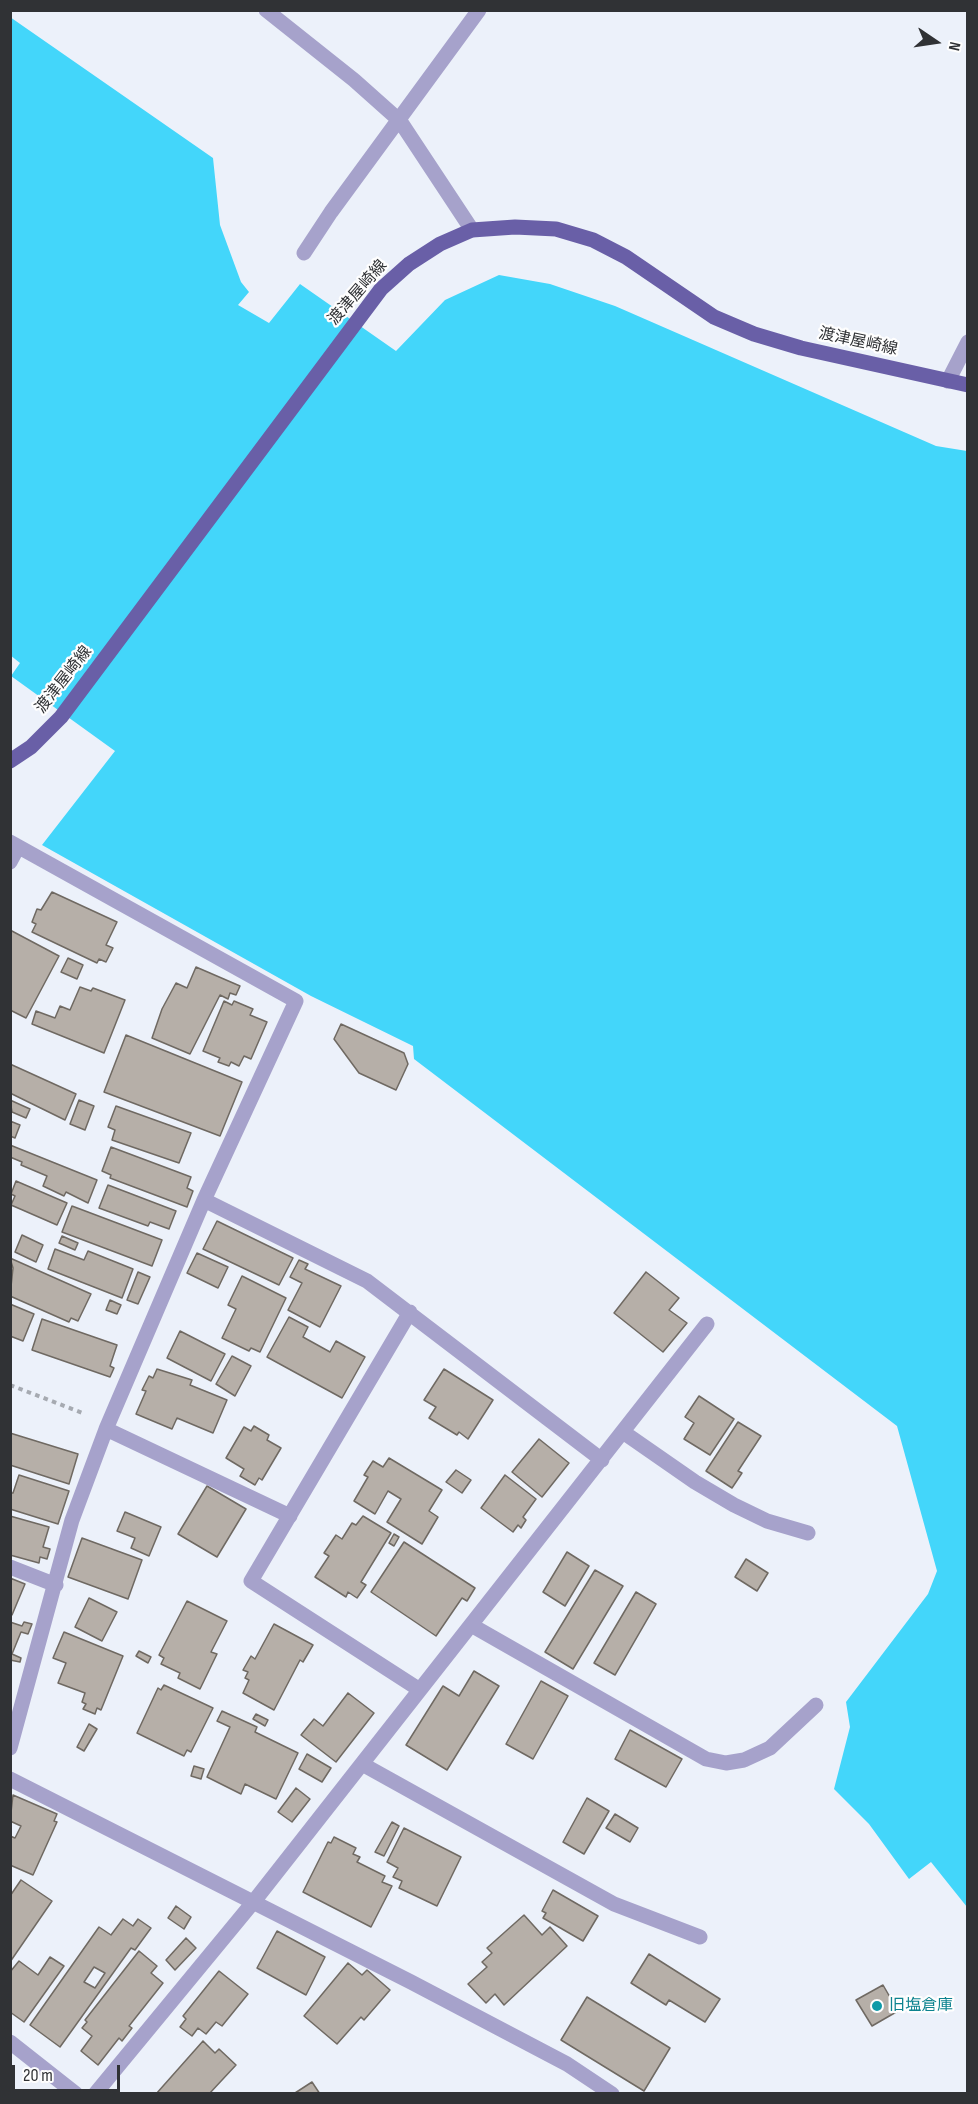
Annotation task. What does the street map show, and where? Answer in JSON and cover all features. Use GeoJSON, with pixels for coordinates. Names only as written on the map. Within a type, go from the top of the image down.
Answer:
{"type":"FeatureCollection","features":[{"type":"Feature","properties":{"kind":"main road","name":"渡津屋崎線"},"geometry":{"type":"LineString","coordinates":[[10,761],[31,747],[61,717],[381,289],[409,264],[440,244],[472,230],[515,227],[556,229],[593,240],[627,257],[714,317],[754,334],[801,348],[968,385]]}},
{"type":"Feature","properties":{"kind":"street"},"geometry":{"type":"LineString","coordinates":[[266,10],[354,80],[400,121],[472,230]]}},
{"type":"Feature","properties":{"kind":"street"},"geometry":{"type":"LineString","coordinates":[[304,253],[331,212],[400,121],[479,10]]}},
{"type":"Feature","properties":{"kind":"street"},"geometry":{"type":"LineString","coordinates":[[948,381],[968,342]]}},
{"type":"Feature","properties":{"kind":"street"},"geometry":{"type":"LineString","coordinates":[[10,862],[14,845],[296,1001],[204,1200],[108,1426],[72,1520],[10,1748]]}},
{"type":"Feature","properties":{"kind":"street"},"geometry":{"type":"LineString","coordinates":[[204,1200],[367,1281],[602,1460]]}},
{"type":"Feature","properties":{"kind":"street"},"geometry":{"type":"LineString","coordinates":[[410,1312],[251,1581],[420,1690]]}},
{"type":"Feature","properties":{"kind":"street"},"geometry":{"type":"LineString","coordinates":[[95,2094],[255,1900],[707,1324]]}},
{"type":"Feature","properties":{"kind":"street"},"geometry":{"type":"LineString","coordinates":[[108,1426],[290,1516]]}},
{"type":"Feature","properties":{"kind":"street"},"geometry":{"type":"LineString","coordinates":[[623,1432],[695,1482],[734,1505],[767,1521],[808,1533]]}},
{"type":"Feature","properties":{"kind":"street"},"geometry":{"type":"LineString","coordinates":[[10,1567],[56,1585]]}},
{"type":"Feature","properties":{"kind":"street"},"geometry":{"type":"LineString","coordinates":[[471,1626],[706,1759],[726,1763],[770,1748],[816,1705]]}},
{"type":"Feature","properties":{"kind":"street"},"geometry":{"type":"LineString","coordinates":[[362,1764],[614,1904],[700,1937]]}},
{"type":"Feature","properties":{"kind":"street"},"geometry":{"type":"LineString","coordinates":[[10,1779],[255,1900],[567,2064],[612,2094]]}},
{"type":"Feature","properties":{"kind":"street"},"geometry":{"type":"LineString","coordinates":[[10,2042],[76,2094]]}},
{"type":"Feature","properties":{"kind":"path"},"geometry":{"type":"LineString","coordinates":[[10,1385],[108,1426]]}},
{"type":"Feature","properties":{"kind":"water"},"geometry":{"type":"Polygon","coordinates":[[[10,17],[213,158],[220,225],[241,282],[249,292],[238,305],[269,323],[300,284],[396,351],[445,300],[499,275],[550,284],[615,306],[936,446],[967,451],[967,1907],[931,1862],[909,1879],[869,1824],[834,1789],[850,1727],[846,1702],[928,1594],[937,1571],[897,1426],[414,1059],[413,1046],[311,996],[42,845],[115,751],[11,676],[20,663],[10,655],[10,17]]]}},
{"type":"Feature","properties":{"kind":"building"},"geometry":{"type":"Polygon","coordinates":[[[52,892],[117,922],[106,945],[113,948],[106,962],[99,959],[97,963],[32,932],[36,924],[32,922],[37,909],[41,910],[52,892]]]}},
{"type":"Feature","properties":{"kind":"building"},"geometry":{"type":"Polygon","coordinates":[[[10,930],[59,956],[26,1018],[10,1010],[10,930]]]}},
{"type":"Feature","properties":{"kind":"building"},"geometry":{"type":"Polygon","coordinates":[[[68,958],[83,965],[77,979],[61,972],[68,958]]]}},
{"type":"Feature","properties":{"kind":"building"},"geometry":{"type":"Polygon","coordinates":[[[196,967],[240,986],[236,995],[230,993],[228,999],[220,995],[190,1054],[152,1038],[162,1009],[176,983],[187,988],[196,967]]]}},
{"type":"Feature","properties":{"kind":"building"},"geometry":{"type":"Polygon","coordinates":[[[80,987],[91,991],[93,988],[125,1000],[104,1053],[32,1024],[36,1011],[55,1018],[60,1006],[70,1010],[80,987]]]}},
{"type":"Feature","properties":{"kind":"building"},"geometry":{"type":"Polygon","coordinates":[[[224,1001],[232,1005],[234,1001],[253,1009],[250,1015],[267,1022],[251,1059],[244,1056],[239,1066],[231,1062],[229,1066],[218,1062],[220,1058],[203,1051],[224,1001]]]}},
{"type":"Feature","properties":{"kind":"building"},"geometry":{"type":"Polygon","coordinates":[[[341,1024],[404,1053],[408,1064],[396,1090],[359,1073],[334,1039],[341,1024]]]}},
{"type":"Feature","properties":{"kind":"building"},"geometry":{"type":"Polygon","coordinates":[[[126,1035],[242,1082],[220,1136],[104,1092],[126,1035]]]}},
{"type":"Feature","properties":{"kind":"building"},"geometry":{"type":"Polygon","coordinates":[[[10,1064],[76,1094],[65,1120],[10,1093],[10,1064]]]}},
{"type":"Feature","properties":{"kind":"building"},"geometry":{"type":"Polygon","coordinates":[[[10,1100],[30,1109],[26,1118],[12,1112],[10,1100]]]}},
{"type":"Feature","properties":{"kind":"building"},"geometry":{"type":"Polygon","coordinates":[[[79,1100],[94,1106],[85,1130],[70,1124],[79,1100]]]}},
{"type":"Feature","properties":{"kind":"building"},"geometry":{"type":"Polygon","coordinates":[[[116,1106],[191,1133],[179,1163],[112,1140],[115,1130],[108,1127],[116,1106]]]}},
{"type":"Feature","properties":{"kind":"building"},"geometry":{"type":"Polygon","coordinates":[[[10,1121],[20,1125],[15,1138],[10,1136],[10,1121]]]}},
{"type":"Feature","properties":{"kind":"building"},"geometry":{"type":"Polygon","coordinates":[[[10,1145],[97,1180],[88,1203],[66,1192],[64,1196],[43,1186],[47,1176],[21,1165],[22,1162],[10,1157],[10,1145]]]}},
{"type":"Feature","properties":{"kind":"building"},"geometry":{"type":"Polygon","coordinates":[[[111,1147],[191,1177],[187,1188],[193,1191],[187,1207],[110,1178],[111,1175],[102,1171],[111,1147]]]}},
{"type":"Feature","properties":{"kind":"building"},"geometry":{"type":"Polygon","coordinates":[[[16,1181],[67,1203],[57,1225],[11,1205],[15,1196],[11,1194],[16,1181]]]}},
{"type":"Feature","properties":{"kind":"building"},"geometry":{"type":"Polygon","coordinates":[[[108,1185],[176,1211],[169,1229],[150,1222],[148,1226],[99,1208],[108,1185]]]}},
{"type":"Feature","properties":{"kind":"building"},"geometry":{"type":"Polygon","coordinates":[[[72,1206],[162,1240],[152,1266],[62,1232],[72,1206]]]}},
{"type":"Feature","properties":{"kind":"building"},"geometry":{"type":"Polygon","coordinates":[[[217,1221],[293,1258],[279,1285],[203,1249],[217,1221]]]}},
{"type":"Feature","properties":{"kind":"building"},"geometry":{"type":"Polygon","coordinates":[[[22,1235],[43,1245],[36,1262],[15,1252],[22,1235]]]}},
{"type":"Feature","properties":{"kind":"building"},"geometry":{"type":"Polygon","coordinates":[[[62,1236],[78,1243],[75,1250],[59,1243],[62,1236]]]}},
{"type":"Feature","properties":{"kind":"building"},"geometry":{"type":"Polygon","coordinates":[[[55,1249],[84,1260],[88,1251],[133,1269],[122,1298],[48,1269],[55,1249]]]}},
{"type":"Feature","properties":{"kind":"building"},"geometry":{"type":"Polygon","coordinates":[[[197,1253],[228,1267],[218,1288],[187,1273],[197,1253]]]}},
{"type":"Feature","properties":{"kind":"building"},"geometry":{"type":"Polygon","coordinates":[[[10,1258],[91,1294],[78,1321],[71,1318],[69,1322],[10,1296],[13,1268],[10,1258]]]}},
{"type":"Feature","properties":{"kind":"building"},"geometry":{"type":"Polygon","coordinates":[[[299,1260],[308,1264],[305,1269],[341,1286],[320,1327],[288,1310],[302,1283],[290,1277],[299,1260]]]}},
{"type":"Feature","properties":{"kind":"building"},"geometry":{"type":"Polygon","coordinates":[[[138,1272],[150,1277],[138,1304],[127,1300],[138,1272]]]}},
{"type":"Feature","properties":{"kind":"building"},"geometry":{"type":"Polygon","coordinates":[[[646,1272],[679,1298],[669,1310],[687,1323],[663,1352],[614,1313],[646,1272]]]}},
{"type":"Feature","properties":{"kind":"building"},"geometry":{"type":"Polygon","coordinates":[[[242,1276],[286,1298],[260,1352],[251,1348],[249,1351],[222,1338],[236,1309],[228,1305],[242,1276]]]}},
{"type":"Feature","properties":{"kind":"building"},"geometry":{"type":"Polygon","coordinates":[[[110,1300],[121,1305],[117,1314],[106,1310],[110,1300]]]}},
{"type":"Feature","properties":{"kind":"building"},"geometry":{"type":"Polygon","coordinates":[[[10,1304],[34,1314],[23,1341],[10,1336],[10,1304]]]}},
{"type":"Feature","properties":{"kind":"building"},"geometry":{"type":"Polygon","coordinates":[[[289,1317],[308,1327],[303,1337],[330,1352],[336,1341],[365,1357],[342,1398],[267,1357],[289,1317]]]}},
{"type":"Feature","properties":{"kind":"building"},"geometry":{"type":"Polygon","coordinates":[[[42,1319],[117,1345],[110,1366],[114,1368],[110,1377],[32,1350],[42,1319]]]}},
{"type":"Feature","properties":{"kind":"building"},"geometry":{"type":"Polygon","coordinates":[[[180,1331],[225,1354],[211,1381],[167,1358],[180,1331]]]}},
{"type":"Feature","properties":{"kind":"building"},"geometry":{"type":"Polygon","coordinates":[[[232,1356],[251,1366],[235,1396],[216,1384],[232,1356]]]}},
{"type":"Feature","properties":{"kind":"building"},"geometry":{"type":"Polygon","coordinates":[[[157,1369],[192,1380],[190,1385],[227,1400],[213,1433],[177,1418],[172,1429],[136,1414],[146,1391],[142,1390],[149,1376],[153,1378],[157,1369]]]}},
{"type":"Feature","properties":{"kind":"building"},"geometry":{"type":"Polygon","coordinates":[[[444,1369],[493,1400],[468,1439],[459,1432],[457,1435],[429,1418],[436,1407],[424,1400],[444,1369]]]}},
{"type":"Feature","properties":{"kind":"building"},"geometry":{"type":"Polygon","coordinates":[[[699,1396],[734,1419],[710,1455],[684,1439],[694,1423],[685,1417],[699,1396]]]}},
{"type":"Feature","properties":{"kind":"building"},"geometry":{"type":"Polygon","coordinates":[[[738,1422],[761,1436],[738,1471],[742,1473],[732,1488],[706,1471],[738,1422]]]}},
{"type":"Feature","properties":{"kind":"building"},"geometry":{"type":"Polygon","coordinates":[[[254,1426],[269,1435],[267,1440],[281,1448],[262,1480],[259,1478],[255,1485],[240,1476],[244,1469],[226,1458],[244,1427],[251,1431],[254,1426]]]}},
{"type":"Feature","properties":{"kind":"building"},"geometry":{"type":"Polygon","coordinates":[[[10,1433],[78,1454],[69,1484],[10,1465],[10,1433]]]}},
{"type":"Feature","properties":{"kind":"building"},"geometry":{"type":"Polygon","coordinates":[[[539,1439],[569,1463],[542,1497],[512,1472],[539,1439]]]}},
{"type":"Feature","properties":{"kind":"building"},"geometry":{"type":"Polygon","coordinates":[[[389,1458],[442,1490],[429,1511],[438,1517],[422,1544],[387,1522],[401,1499],[388,1491],[375,1514],[354,1501],[368,1477],[364,1475],[373,1461],[383,1467],[389,1458]]]}},
{"type":"Feature","properties":{"kind":"building"},"geometry":{"type":"Polygon","coordinates":[[[456,1470],[471,1480],[462,1493],[446,1482],[456,1470]]]}},
{"type":"Feature","properties":{"kind":"building"},"geometry":{"type":"Polygon","coordinates":[[[19,1475],[69,1491],[58,1524],[10,1509],[10,1493],[13,1493],[19,1475]]]}},
{"type":"Feature","properties":{"kind":"building"},"geometry":{"type":"Polygon","coordinates":[[[505,1475],[536,1499],[523,1517],[526,1520],[521,1528],[518,1525],[513,1532],[481,1508],[505,1475]]]}},
{"type":"Feature","properties":{"kind":"building"},"geometry":{"type":"Polygon","coordinates":[[[207,1486],[246,1509],[217,1557],[178,1534],[207,1486]]]}},
{"type":"Feature","properties":{"kind":"building"},"geometry":{"type":"Polygon","coordinates":[[[125,1512],[161,1527],[149,1556],[131,1548],[135,1538],[117,1531],[125,1512]]]}},
{"type":"Feature","properties":{"kind":"building"},"geometry":{"type":"Polygon","coordinates":[[[10,1516],[49,1527],[43,1547],[50,1549],[47,1559],[40,1557],[39,1563],[10,1555],[10,1516]]]}},
{"type":"Feature","properties":{"kind":"building"},"geometry":{"type":"Polygon","coordinates":[[[363,1516],[391,1533],[361,1582],[366,1585],[357,1598],[348,1592],[346,1597],[315,1577],[329,1556],[324,1553],[336,1535],[342,1539],[352,1523],[356,1525],[363,1516]]]}},
{"type":"Feature","properties":{"kind":"building"},"geometry":{"type":"Polygon","coordinates":[[[394,1534],[399,1537],[394,1546],[389,1543],[394,1534]]]}},
{"type":"Feature","properties":{"kind":"building"},"geometry":{"type":"Polygon","coordinates":[[[82,1538],[142,1560],[128,1599],[68,1577],[82,1538]]]}},
{"type":"Feature","properties":{"kind":"building"},"geometry":{"type":"Polygon","coordinates":[[[404,1542],[475,1588],[467,1601],[462,1598],[436,1636],[371,1592],[404,1542]]]}},
{"type":"Feature","properties":{"kind":"building"},"geometry":{"type":"Polygon","coordinates":[[[567,1552],[589,1566],[565,1606],[543,1592],[567,1552]]]}},
{"type":"Feature","properties":{"kind":"building"},"geometry":{"type":"Polygon","coordinates":[[[746,1559],[768,1573],[757,1591],[735,1577],[746,1559]]]}},
{"type":"Feature","properties":{"kind":"building"},"geometry":{"type":"Polygon","coordinates":[[[595,1570],[623,1586],[573,1669],[545,1652],[595,1570]]]}},
{"type":"Feature","properties":{"kind":"building"},"geometry":{"type":"Polygon","coordinates":[[[10,1578],[25,1584],[12,1615],[10,1615],[10,1578]]]}},
{"type":"Feature","properties":{"kind":"building"},"geometry":{"type":"Polygon","coordinates":[[[636,1592],[656,1604],[615,1675],[594,1663],[636,1592]]]}},
{"type":"Feature","properties":{"kind":"building"},"geometry":{"type":"Polygon","coordinates":[[[89,1598],[117,1612],[102,1641],[75,1627],[89,1598]]]}},
{"type":"Feature","properties":{"kind":"building"},"geometry":{"type":"Polygon","coordinates":[[[187,1601],[227,1621],[211,1652],[217,1654],[200,1689],[178,1678],[180,1673],[161,1664],[164,1658],[159,1655],[187,1601]]]}},
{"type":"Feature","properties":{"kind":"building"},"geometry":{"type":"Polygon","coordinates":[[[10,1622],[22,1626],[24,1622],[32,1624],[28,1634],[21,1632],[12,1654],[21,1658],[20,1662],[10,1660],[10,1622]]]}},
{"type":"Feature","properties":{"kind":"building"},"geometry":{"type":"Polygon","coordinates":[[[274,1624],[313,1645],[303,1662],[300,1660],[274,1710],[243,1693],[249,1680],[245,1678],[248,1672],[243,1670],[251,1656],[255,1659],[274,1624]]]}},
{"type":"Feature","properties":{"kind":"building"},"geometry":{"type":"Polygon","coordinates":[[[64,1632],[123,1656],[101,1710],[97,1708],[95,1714],[83,1709],[86,1704],[82,1702],[85,1693],[58,1683],[66,1663],[53,1658],[64,1632]]]}},
{"type":"Feature","properties":{"kind":"building"},"geometry":{"type":"Polygon","coordinates":[[[139,1651],[151,1657],[148,1663],[136,1656],[139,1651]]]}},
{"type":"Feature","properties":{"kind":"building"},"geometry":{"type":"Polygon","coordinates":[[[474,1671],[499,1686],[447,1770],[406,1745],[443,1686],[459,1696],[474,1671]]]}},
{"type":"Feature","properties":{"kind":"building"},"geometry":{"type":"Polygon","coordinates":[[[541,1681],[568,1696],[533,1759],[506,1744],[541,1681]]]}},
{"type":"Feature","properties":{"kind":"building"},"geometry":{"type":"Polygon","coordinates":[[[164,1685],[213,1708],[191,1752],[187,1750],[184,1756],[137,1733],[158,1688],[161,1690],[164,1685]]]}},
{"type":"Feature","properties":{"kind":"building"},"geometry":{"type":"Polygon","coordinates":[[[348,1693],[374,1713],[336,1762],[301,1735],[314,1719],[323,1726],[348,1693]]]}},
{"type":"Feature","properties":{"kind":"building"},"geometry":{"type":"Polygon","coordinates":[[[222,1711],[257,1727],[255,1732],[298,1753],[276,1799],[245,1784],[241,1794],[207,1777],[230,1727],[217,1721],[222,1711]]]}},
{"type":"Feature","properties":{"kind":"building"},"geometry":{"type":"Polygon","coordinates":[[[256,1714],[268,1720],[265,1726],[253,1719],[256,1714]]]}},
{"type":"Feature","properties":{"kind":"building"},"geometry":{"type":"Polygon","coordinates":[[[89,1724],[97,1729],[84,1751],[77,1747],[89,1724]]]}},
{"type":"Feature","properties":{"kind":"building"},"geometry":{"type":"Polygon","coordinates":[[[630,1730],[682,1759],[666,1787],[615,1759],[630,1730]]]}},
{"type":"Feature","properties":{"kind":"building"},"geometry":{"type":"Polygon","coordinates":[[[307,1754],[331,1768],[322,1782],[299,1769],[307,1754]]]}},
{"type":"Feature","properties":{"kind":"building"},"geometry":{"type":"Polygon","coordinates":[[[194,1766],[204,1769],[201,1779],[191,1776],[194,1766]]]}},
{"type":"Feature","properties":{"kind":"building"},"geometry":{"type":"Polygon","coordinates":[[[296,1788],[310,1799],[292,1822],[278,1812],[296,1788]]]}},
{"type":"Feature","properties":{"kind":"building"},"geometry":{"type":"Polygon","coordinates":[[[13,1795],[57,1814],[54,1821],[57,1822],[33,1875],[10,1865],[10,1836],[15,1838],[21,1826],[10,1821],[13,1795]]]}},
{"type":"Feature","properties":{"kind":"building"},"geometry":{"type":"Polygon","coordinates":[[[587,1798],[609,1811],[584,1854],[563,1842],[587,1798]]]}},
{"type":"Feature","properties":{"kind":"building"},"geometry":{"type":"Polygon","coordinates":[[[615,1814],[638,1828],[630,1842],[606,1828],[615,1814]]]}},
{"type":"Feature","properties":{"kind":"building"},"geometry":{"type":"Polygon","coordinates":[[[392,1822],[399,1826],[384,1856],[375,1852],[392,1822]]]}},
{"type":"Feature","properties":{"kind":"building"},"geometry":{"type":"Polygon","coordinates":[[[404,1828],[461,1857],[437,1906],[399,1888],[402,1881],[393,1877],[398,1868],[387,1862],[404,1828]]]}},
{"type":"Feature","properties":{"kind":"building"},"geometry":{"type":"Polygon","coordinates":[[[334,1837],[356,1848],[353,1854],[360,1857],[357,1862],[385,1876],[382,1882],[392,1886],[371,1927],[303,1892],[328,1842],[331,1843],[334,1837]]]}},
{"type":"Feature","properties":{"kind":"building"},"geometry":{"type":"Polygon","coordinates":[[[21,1880],[52,1901],[10,1962],[10,1896],[21,1880]]]}},
{"type":"Feature","properties":{"kind":"building"},"geometry":{"type":"Polygon","coordinates":[[[553,1890],[598,1916],[583,1941],[543,1918],[546,1913],[542,1911],[553,1890]]]}},
{"type":"Feature","properties":{"kind":"building"},"geometry":{"type":"Polygon","coordinates":[[[176,1906],[191,1917],[184,1929],[168,1918],[176,1906]]]}},
{"type":"Feature","properties":{"kind":"building"},"geometry":{"type":"Polygon","coordinates":[[[524,1915],[542,1935],[550,1927],[567,1946],[504,2005],[495,1994],[486,2003],[468,1984],[487,1967],[482,1962],[492,1953],[487,1948],[524,1915]]]}},
{"type":"Feature","properties":{"kind":"building"},"geometry":{"type":"Polygon","coordinates":[[[123,1919],[133,1926],[138,1919],[151,1928],[135,1950],[131,1948],[60,2047],[30,2025],[99,1927],[111,1935],[123,1919]],[[94,1967],[84,1982],[95,1988],[105,1973],[94,1967]]]}},
{"type":"Feature","properties":{"kind":"building"},"geometry":{"type":"Polygon","coordinates":[[[277,1931],[325,1957],[306,1995],[257,1968],[277,1931]]]}},
{"type":"Feature","properties":{"kind":"building"},"geometry":{"type":"Polygon","coordinates":[[[186,1938],[196,1948],[175,1970],[166,1960],[186,1938]]]}},
{"type":"Feature","properties":{"kind":"building"},"geometry":{"type":"Polygon","coordinates":[[[139,1951],[157,1966],[151,1973],[163,1983],[129,2026],[132,2028],[122,2041],[119,2038],[98,2065],[81,2051],[92,2036],[82,2028],[87,2022],[85,2020],[139,1951]]]}},
{"type":"Feature","properties":{"kind":"building"},"geometry":{"type":"Polygon","coordinates":[[[649,1954],[720,1999],[705,2022],[669,2000],[666,2005],[631,1983],[649,1954]]]}},
{"type":"Feature","properties":{"kind":"building"},"geometry":{"type":"Polygon","coordinates":[[[50,1957],[64,1966],[24,2022],[10,2012],[10,1972],[19,1961],[38,1975],[50,1957]]]}},
{"type":"Feature","properties":{"kind":"building"},"geometry":{"type":"Polygon","coordinates":[[[348,1963],[362,1975],[367,1970],[390,1990],[364,2020],[361,2017],[337,2044],[304,2016],[348,1963]]]}},
{"type":"Feature","properties":{"kind":"building"},"geometry":{"type":"Polygon","coordinates":[[[219,1971],[248,1994],[222,2026],[216,2022],[206,2034],[198,2028],[192,2036],[180,2027],[186,2019],[183,2016],[219,1971]]]}},
{"type":"Feature","properties":{"kind":"building","name":"旧塩倉庫"},"geometry":{"type":"Polygon","coordinates":[[[883,1985],[898,2011],[872,2026],[856,2000],[883,1985]]]}},
{"type":"Feature","properties":{"kind":"building"},"geometry":{"type":"Polygon","coordinates":[[[587,1997],[670,2048],[644,2091],[561,2040],[587,1997]]]}},
{"type":"Feature","properties":{"kind":"building"},"geometry":{"type":"Polygon","coordinates":[[[203,2041],[215,2053],[219,2049],[236,2065],[209,2094],[156,2094],[203,2041]]]}},
{"type":"Feature","properties":{"kind":"building"},"geometry":{"type":"Polygon","coordinates":[[[312,2082],[320,2094],[295,2093],[312,2082]]]}},
{"type":"Feature","properties":{"kind":"place","name":"旧塩倉庫"},"geometry":{"type":"Point","coordinates":[877,2006]}}]}
